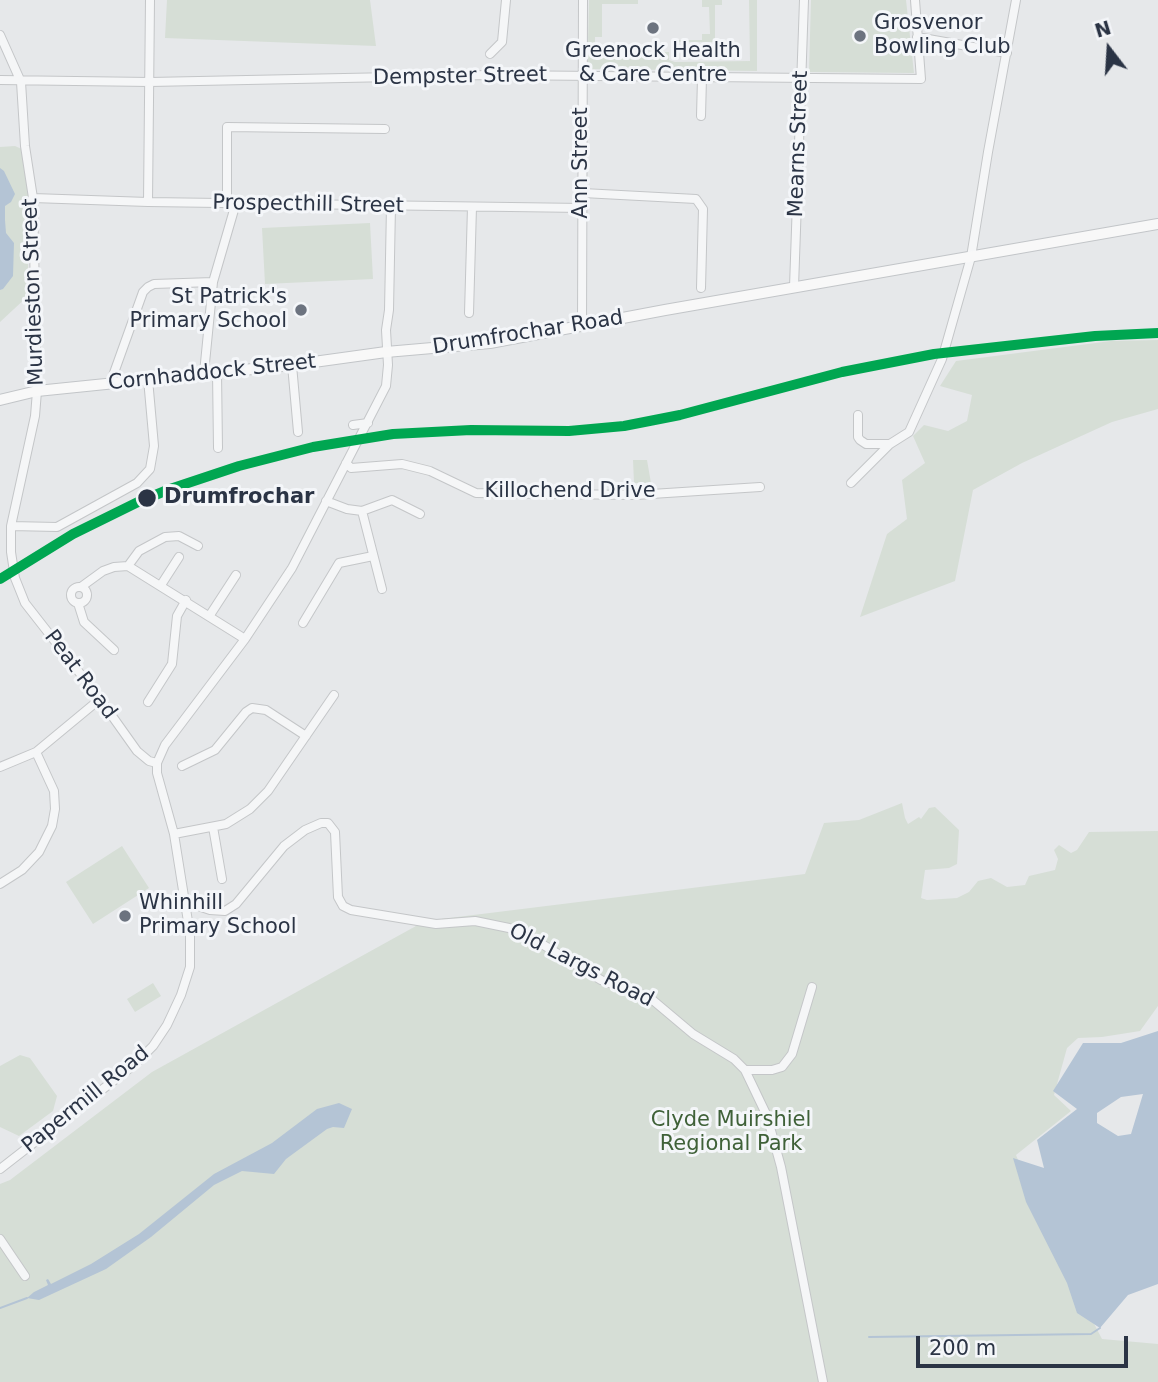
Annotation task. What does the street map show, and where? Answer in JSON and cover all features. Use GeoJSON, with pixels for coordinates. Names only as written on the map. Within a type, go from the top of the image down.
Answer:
{"type":"FeatureCollection","features":[{"type":"Feature","properties":{"kind":"main road","name":"Drumfrochar Road"},"geometry":{"type":"LineString","coordinates":[[386,352],[490,343],[1158,224]]}},
{"type":"Feature","properties":{"kind":"main road","name":"Cornhaddock Street"},"geometry":{"type":"LineString","coordinates":[[0,400],[37,391],[292,365],[386,352]]}},
{"type":"Feature","properties":{"kind":"street"},"geometry":{"type":"LineString","coordinates":[[148,202],[150,0]]}},
{"type":"Feature","properties":{"kind":"street"},"geometry":{"type":"LineString","coordinates":[[490,54],[502,42],[506,0]]}},
{"type":"Feature","properties":{"kind":"street","name":"Ann Street"},"geometry":{"type":"LineString","coordinates":[[582,327],[583,0]]}},
{"type":"Feature","properties":{"kind":"street","name":"Mearns Street"},"geometry":{"type":"LineString","coordinates":[[794,287],[804,0]]}},
{"type":"Feature","properties":{"kind":"street"},"geometry":{"type":"LineString","coordinates":[[915,0],[918,37],[1007,52]]}},
{"type":"Feature","properties":{"kind":"street"},"geometry":{"type":"LineString","coordinates":[[851,483],[890,444],[909,432],[943,359],[971,257],[1016,0]]}},
{"type":"Feature","properties":{"kind":"street","name":"Murdieston Street"},"geometry":{"type":"LineString","coordinates":[[0,35],[21,82],[25,146],[33,198],[37,391],[35,416],[11,526],[11,552]]}},
{"type":"Feature","properties":{"kind":"street","name":"Dempster Street"},"geometry":{"type":"LineString","coordinates":[[0,80],[150,82],[490,75],[921,79],[918,37]]}},
{"type":"Feature","properties":{"kind":"street"},"geometry":{"type":"LineString","coordinates":[[701,116],[702,78]]}},
{"type":"Feature","properties":{"kind":"street"},"geometry":{"type":"LineString","coordinates":[[204,373],[214,282],[232,203],[227,127],[385,129]]}},
{"type":"Feature","properties":{"kind":"street"},"geometry":{"type":"LineString","coordinates":[[583,193],[696,199],[701,203],[701,288]]}},
{"type":"Feature","properties":{"kind":"street","name":"Prospecthill Street"},"geometry":{"type":"LineString","coordinates":[[33,198],[583,208]]}},
{"type":"Feature","properties":{"kind":"street"},"geometry":{"type":"LineString","coordinates":[[186,904],[174,834],[157,773],[157,763],[165,745],[245,639],[292,568],[388,380],[386,352],[391,206]]}},
{"type":"Feature","properties":{"kind":"street"},"geometry":{"type":"LineString","coordinates":[[469,313],[472,207]]}},
{"type":"Feature","properties":{"kind":"street"},"geometry":{"type":"LineString","coordinates":[[110,384],[143,292],[148,287],[154,284],[214,282]]}},
{"type":"Feature","properties":{"kind":"street"},"geometry":{"type":"LineString","coordinates":[[292,365],[298,432]]}},
{"type":"Feature","properties":{"kind":"street"},"geometry":{"type":"LineString","coordinates":[[217,372],[218,448]]}},
{"type":"Feature","properties":{"kind":"street"},"geometry":{"type":"LineString","coordinates":[[11,526],[57,527],[137,483],[150,469],[153,461],[148,379]]}},
{"type":"Feature","properties":{"kind":"street"},"geometry":{"type":"LineString","coordinates":[[858,415],[860,440],[866,444],[890,444]]}},
{"type":"Feature","properties":{"kind":"street"},"geometry":{"type":"LineString","coordinates":[[353,425],[367,424]]}},
{"type":"Feature","properties":{"kind":"street","name":"Killochend Drive"},"geometry":{"type":"LineString","coordinates":[[346,463],[351,468],[402,464],[430,471],[476,493],[636,495],[760,487]]}},
{"type":"Feature","properties":{"kind":"street"},"geometry":{"type":"LineString","coordinates":[[326,501],[362,511],[392,500],[420,514]]}},
{"type":"Feature","properties":{"kind":"street"},"geometry":{"type":"LineString","coordinates":[[362,511],[382,589]]}},
{"type":"Feature","properties":{"kind":"street"},"geometry":{"type":"LineString","coordinates":[[128,566],[139,551],[165,537],[179,536],[198,546]]}},
{"type":"Feature","properties":{"kind":"street","name":"Peat Road"},"geometry":{"type":"LineString","coordinates":[[11,552],[15,578],[25,603],[137,751],[149,761],[157,763]]}},
{"type":"Feature","properties":{"kind":"street"},"geometry":{"type":"LineString","coordinates":[[303,623],[340,563],[373,556]]}},
{"type":"Feature","properties":{"kind":"street"},"geometry":{"type":"LineString","coordinates":[[161,585],[178,557]]}},
{"type":"Feature","properties":{"kind":"street"},"geometry":{"type":"LineString","coordinates":[[114,650],[84,622],[78,603],[72,600],[71,593],[74,588],[81,587],[103,571],[114,567],[128,566],[245,639]]}},
{"type":"Feature","properties":{"kind":"street"},"geometry":{"type":"LineString","coordinates":[[209,615],[236,575]]}},
{"type":"Feature","properties":{"kind":"street"},"geometry":{"type":"LineString","coordinates":[[148,702],[172,664],[177,616],[186,600]]}},
{"type":"Feature","properties":{"kind":"street"},"geometry":{"type":"LineString","coordinates":[[174,834],[226,824],[259,800],[334,695]]}},
{"type":"Feature","properties":{"kind":"street"},"geometry":{"type":"LineString","coordinates":[[0,767],[36,752],[100,699]]}},
{"type":"Feature","properties":{"kind":"street"},"geometry":{"type":"LineString","coordinates":[[182,766],[215,750],[251,708],[266,710],[306,736]]}},
{"type":"Feature","properties":{"kind":"street"},"geometry":{"type":"LineString","coordinates":[[0,884],[22,870],[39,852],[52,826],[54,791],[36,752]]}},
{"type":"Feature","properties":{"kind":"street","name":"Old Largs Road"},"geometry":{"type":"LineString","coordinates":[[186,904],[225,911],[236,904],[284,846],[305,830],[328,823],[335,832],[338,897],[344,906],[351,910],[436,924],[475,921],[509,928],[532,938],[601,980],[649,997],[694,1034],[734,1059],[745,1070],[767,1116],[781,1167],[823,1382]]}},
{"type":"Feature","properties":{"kind":"street"},"geometry":{"type":"LineString","coordinates":[[213,827],[222,879]]}},
{"type":"Feature","properties":{"kind":"street","name":"Papermill Road"},"geometry":{"type":"LineString","coordinates":[[0,1169],[135,1064],[153,1046],[167,1025],[190,967],[186,904]]}},
{"type":"Feature","properties":{"kind":"street"},"geometry":{"type":"LineString","coordinates":[[745,1070],[772,1070],[782,1067],[792,1055],[813,987]]}},
{"type":"Feature","properties":{"kind":"street"},"geometry":{"type":"LineString","coordinates":[[0,1239],[25,1276]]}},
{"type":"Feature","properties":{"kind":"green space"},"geometry":{"type":"Polygon","coordinates":[[[167,0],[370,0],[376,46],[165,38],[167,0]]]}},
{"type":"Feature","properties":{"kind":"green space"},"geometry":{"type":"Polygon","coordinates":[[[589,0],[638,0],[638,4],[602,4],[602,37],[595,37],[595,42],[588,45],[589,0]]]}},
{"type":"Feature","properties":{"kind":"green space"},"geometry":{"type":"Polygon","coordinates":[[[702,0],[722,0],[722,5],[715,5],[715,42],[676,42],[702,40],[702,34],[710,34],[709,7],[702,7],[702,0]]]}},
{"type":"Feature","properties":{"kind":"green space"},"geometry":{"type":"Polygon","coordinates":[[[749,0],[757,0],[757,71],[588,69],[588,52],[598,51],[669,52],[669,60],[675,62],[750,61],[749,0]]]}},
{"type":"Feature","properties":{"kind":"green space","name":"Grosvenor Bowling Club"},"geometry":{"type":"Polygon","coordinates":[[[811,0],[906,0],[914,73],[809,72],[811,0]]]}},
{"type":"Feature","properties":{"kind":"green space"},"geometry":{"type":"Polygon","coordinates":[[[15,146],[26,151],[28,173],[28,296],[0,322],[0,147],[15,146]]]}},
{"type":"Feature","properties":{"kind":"green space"},"geometry":{"type":"Polygon","coordinates":[[[370,223],[373,279],[265,284],[262,228],[370,223]]]}},
{"type":"Feature","properties":{"kind":"green space"},"geometry":{"type":"Polygon","coordinates":[[[1158,340],[1158,409],[1112,422],[1022,463],[973,490],[955,581],[860,617],[887,534],[907,519],[902,480],[925,463],[913,436],[924,425],[948,431],[967,421],[972,395],[940,386],[956,361],[1111,341],[1158,340]]]}},
{"type":"Feature","properties":{"kind":"green space"},"geometry":{"type":"Polygon","coordinates":[[[633,460],[647,460],[651,483],[634,483],[633,460]]]}},
{"type":"Feature","properties":{"kind":"green space","name":"Clyde Muirshiel Regional Park"},"geometry":{"type":"Polygon","coordinates":[[[902,803],[908,824],[919,817],[921,819],[929,808],[935,807],[959,830],[957,864],[949,868],[925,870],[921,898],[927,900],[957,898],[969,892],[978,881],[991,878],[1007,887],[1025,885],[1029,876],[1055,870],[1058,859],[1054,850],[1059,845],[1071,853],[1077,850],[1089,832],[1158,831],[1158,1006],[1140,1031],[1078,1038],[1067,1048],[1054,1095],[1071,1111],[1016,1155],[1052,1243],[1102,1339],[1158,1344],[1158,1382],[0,1382],[0,1184],[10,1180],[152,1072],[425,921],[805,874],[824,823],[859,820],[902,803]]]}},
{"type":"Feature","properties":{"kind":"green space"},"geometry":{"type":"Polygon","coordinates":[[[122,846],[149,888],[93,924],[66,882],[122,846]]]}},
{"type":"Feature","properties":{"kind":"green space"},"geometry":{"type":"Polygon","coordinates":[[[153,983],[161,996],[135,1012],[127,999],[153,983]]]}},
{"type":"Feature","properties":{"kind":"green space"},"geometry":{"type":"Polygon","coordinates":[[[20,1055],[30,1058],[57,1096],[53,1111],[19,1136],[0,1127],[0,1066],[20,1055]]]}},
{"type":"Feature","properties":{"kind":"water"},"geometry":{"type":"Polygon","coordinates":[[[0,168],[15,194],[5,206],[6,233],[14,243],[13,276],[0,290],[0,168]]]}},
{"type":"Feature","properties":{"kind":"water"},"geometry":{"type":"Polygon","coordinates":[[[1158,1031],[1158,1284],[1128,1295],[1100,1328],[1077,1313],[1067,1283],[1026,1202],[1013,1158],[1044,1168],[1037,1140],[1077,1109],[1053,1091],[1083,1043],[1121,1043],[1158,1031]],[[1143,1094],[1121,1097],[1097,1113],[1097,1123],[1118,1136],[1131,1134],[1143,1094]]]}},
{"type":"Feature","properties":{"kind":"water"},"geometry":{"type":"Polygon","coordinates":[[[339,1103],[352,1109],[344,1128],[327,1129],[286,1159],[274,1174],[242,1171],[214,1185],[151,1237],[106,1269],[39,1300],[27,1298],[48,1285],[46,1280],[51,1284],[91,1264],[139,1234],[214,1174],[272,1143],[317,1109],[339,1103]]]}},
{"type":"Feature","properties":{"kind":"waterway"},"geometry":{"type":"LineString","coordinates":[[0,1308],[27,1298]]}},
{"type":"Feature","properties":{"kind":"waterway"},"geometry":{"type":"LineString","coordinates":[[869,1337],[1091,1334],[1100,1328]]}},
{"type":"Feature","properties":{"kind":"transit line"},"geometry":{"type":"LineString","coordinates":[[0,579],[73,534],[138,502],[239,466],[313,447],[393,434],[471,430],[569,431],[624,426],[680,415],[842,372],[934,354],[1095,336],[1158,333]]}},
{"type":"Feature","properties":{"kind":"place","name":"Greenock Health & Care Centre"},"geometry":{"type":"Point","coordinates":[653,28]}},
{"type":"Feature","properties":{"kind":"place","name":"Grosvenor Bowling Club"},"geometry":{"type":"Point","coordinates":[860,36]}},
{"type":"Feature","properties":{"kind":"place","name":"St Patrick's Primary School"},"geometry":{"type":"Point","coordinates":[301,310]}},
{"type":"Feature","properties":{"kind":"place","name":"Drumfrochar"},"geometry":{"type":"Point","coordinates":[147,498]}},
{"type":"Feature","properties":{"kind":"place","name":"Whinhill Primary School"},"geometry":{"type":"Point","coordinates":[125,916]}}]}
